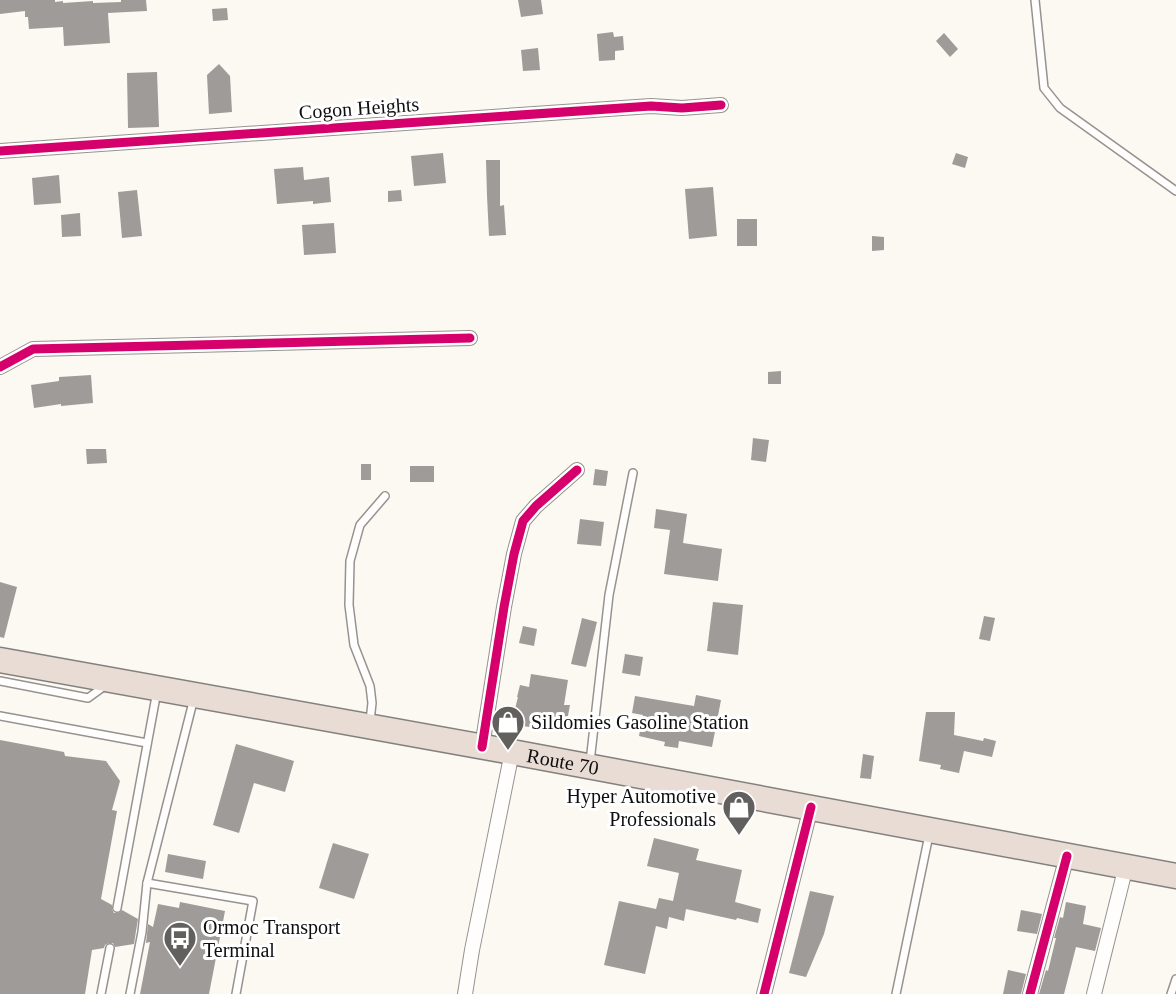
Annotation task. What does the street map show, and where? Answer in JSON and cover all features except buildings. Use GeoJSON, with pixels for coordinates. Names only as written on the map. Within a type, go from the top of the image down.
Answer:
{"type":"FeatureCollection","features":[{"type":"Feature","properties":{"kind":"highway","name":"Route 70"},"geometry":{"type":"LineString","coordinates":[[0,660],[512,752],[1176,876]]}},
{"type":"Feature","properties":{"kind":"street","name":"Cogon Heights"},"geometry":{"type":"LineString","coordinates":[[0,151],[639,106],[682,108],[721,105]]}},
{"type":"Feature","properties":{"kind":"street"},"geometry":{"type":"LineString","coordinates":[[0,367],[33,349],[470,338]]}},
{"type":"Feature","properties":{"kind":"street"},"geometry":{"type":"LineString","coordinates":[[482,747],[504,607],[523,521],[536,506],[577,470]]}},
{"type":"Feature","properties":{"kind":"street"},"geometry":{"type":"LineString","coordinates":[[465,994],[471,950],[512,752]]}},
{"type":"Feature","properties":{"kind":"street"},"geometry":{"type":"LineString","coordinates":[[764,994],[811,807]]}},
{"type":"Feature","properties":{"kind":"street"},"geometry":{"type":"LineString","coordinates":[[1030,994],[1067,856]]}},
{"type":"Feature","properties":{"kind":"street"},"geometry":{"type":"LineString","coordinates":[[1095,994],[1126,866]]}},
{"type":"Feature","properties":{"kind":"lane"},"geometry":{"type":"LineString","coordinates":[[1035,0],[1044,88],[1060,108],[1176,191]]}},
{"type":"Feature","properties":{"kind":"lane"},"geometry":{"type":"LineString","coordinates":[[589,767],[609,595],[633,473]]}},
{"type":"Feature","properties":{"kind":"lane"},"geometry":{"type":"LineString","coordinates":[[370,727],[372,703],[370,686],[354,645],[349,605],[350,561],[360,525],[385,496]]}},
{"type":"Feature","properties":{"kind":"lane"},"geometry":{"type":"LineString","coordinates":[[0,681],[88,698],[112,680]]}},
{"type":"Feature","properties":{"kind":"lane"},"geometry":{"type":"LineString","coordinates":[[117,908],[158,689]]}},
{"type":"Feature","properties":{"kind":"lane"},"geometry":{"type":"LineString","coordinates":[[130,994],[142,932],[147,883],[195,695]]}},
{"type":"Feature","properties":{"kind":"lane"},"geometry":{"type":"LineString","coordinates":[[0,716],[147,743]]}},
{"type":"Feature","properties":{"kind":"lane"},"geometry":{"type":"LineString","coordinates":[[896,994],[930,830]]}},
{"type":"Feature","properties":{"kind":"lane"},"geometry":{"type":"LineString","coordinates":[[147,883],[254,901],[236,994]]}},
{"type":"Feature","properties":{"kind":"lane"},"geometry":{"type":"LineString","coordinates":[[101,994],[110,948]]}},
{"type":"Feature","properties":{"kind":"lane"},"geometry":{"type":"LineString","coordinates":[[1170,994],[1176,979]]}},
{"type":"Feature","properties":{"kind":"cycle path"},"geometry":{"type":"LineString","coordinates":[[0,151],[651,106],[682,108],[721,105]]}},
{"type":"Feature","properties":{"kind":"cycle path"},"geometry":{"type":"LineString","coordinates":[[0,367],[33,349],[470,338]]}},
{"type":"Feature","properties":{"kind":"cycle path"},"geometry":{"type":"LineString","coordinates":[[482,747],[504,607],[523,521],[536,506],[577,470]]}},
{"type":"Feature","properties":{"kind":"cycle path"},"geometry":{"type":"LineString","coordinates":[[764,994],[811,807]]}},
{"type":"Feature","properties":{"kind":"cycle path"},"geometry":{"type":"LineString","coordinates":[[1030,994],[1067,856]]}},
{"type":"Feature","properties":{"kind":"place","name":"Sildomies Gasoline Station"},"geometry":{"type":"Point","coordinates":[508,751]}},
{"type":"Feature","properties":{"kind":"place","name":"Hyper Automotive Professionals"},"geometry":{"type":"Point","coordinates":[739,836]}},
{"type":"Feature","properties":{"kind":"place","name":"Ormoc Transport Terminal"},"geometry":{"type":"Point","coordinates":[180,967]}}]}
